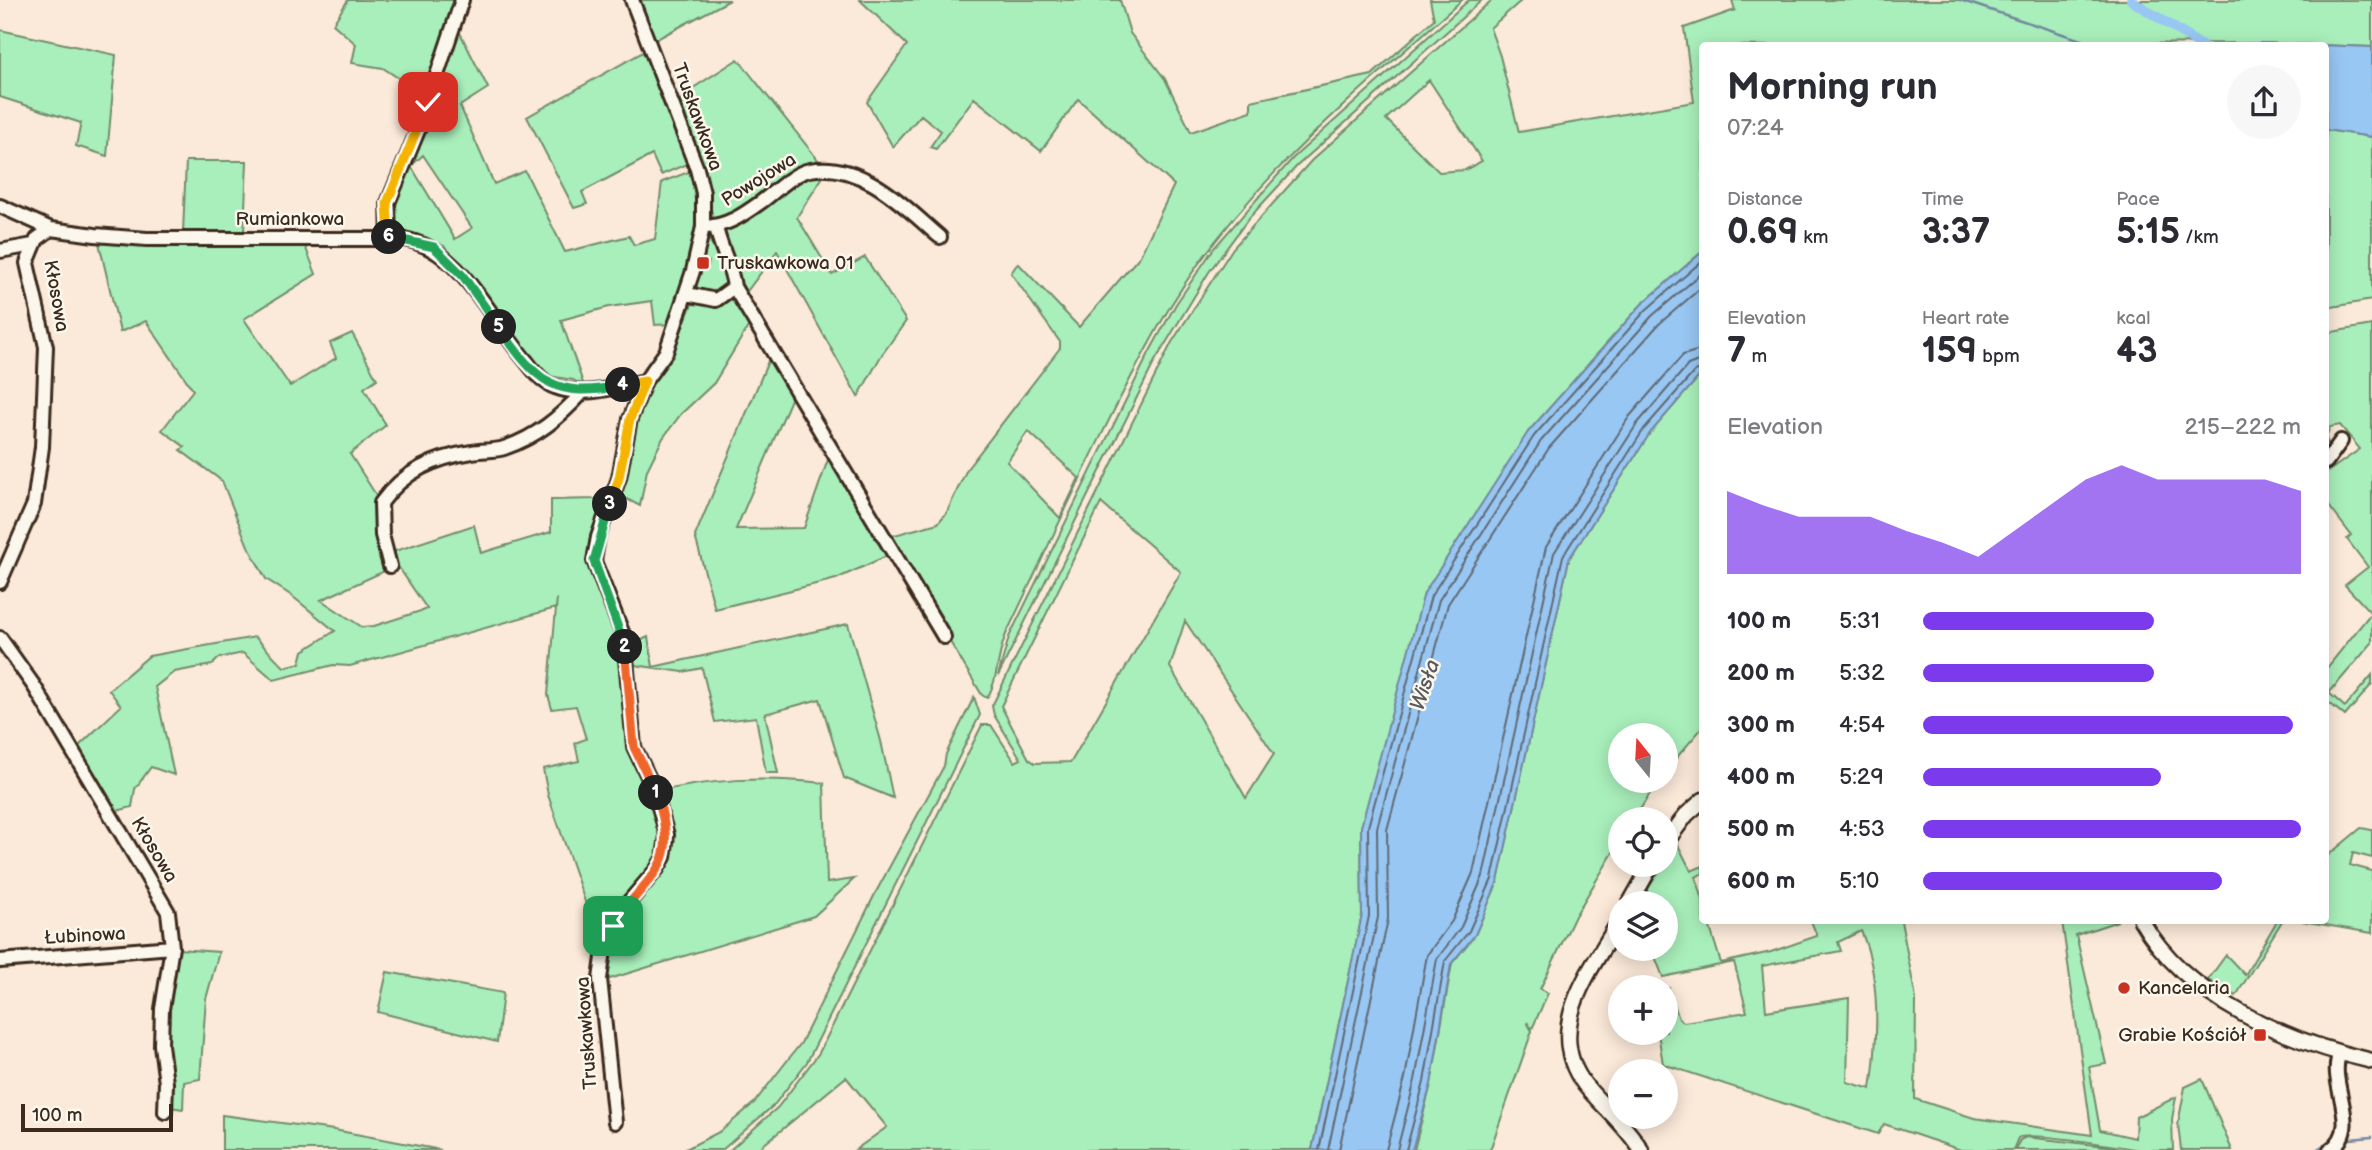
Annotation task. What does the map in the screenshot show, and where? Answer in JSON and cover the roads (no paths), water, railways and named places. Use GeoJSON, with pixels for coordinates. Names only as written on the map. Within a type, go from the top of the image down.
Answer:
{"type":"FeatureCollection","features":[{"type":"Feature","properties":{"kind":"street"},"geometry":{"type":"LineString","coordinates":[[389,239],[387,203],[421,123],[462,0]]}},
{"type":"Feature","properties":{"kind":"street","name":"Truskawkowa"},"geometry":{"type":"LineString","coordinates":[[615,1122],[604,1047],[600,979],[605,943],[627,904],[664,857],[667,835],[654,789],[634,747],[624,637],[594,561],[598,537],[619,478],[630,419],[645,381],[666,352],[709,227],[697,169],[632,0]]}},
{"type":"Feature","properties":{"kind":"street","name":"Powojowa"},"geometry":{"type":"LineString","coordinates":[[709,227],[733,220],[798,175],[811,170],[843,172],[874,185],[940,237]]}},
{"type":"Feature","properties":{"kind":"street","name":"Rumiankowa"},"geometry":{"type":"LineString","coordinates":[[0,206],[51,229],[147,239],[413,241],[434,247],[463,276],[510,343],[544,381],[555,387],[583,392],[645,381]]}},
{"type":"Feature","properties":{"kind":"street"},"geometry":{"type":"LineString","coordinates":[[709,227],[733,274],[734,288],[944,637]]}},
{"type":"Feature","properties":{"kind":"street","name":"Kłosowa"},"geometry":{"type":"LineString","coordinates":[[0,582],[34,504],[42,447],[46,347],[27,263],[33,245],[51,229]]}},
{"type":"Feature","properties":{"kind":"street"},"geometry":{"type":"LineString","coordinates":[[0,251],[33,245]]}},
{"type":"Feature","properties":{"kind":"street"},"geometry":{"type":"LineString","coordinates":[[687,295],[716,300],[734,288]]}},
{"type":"Feature","properties":{"kind":"street"},"geometry":{"type":"LineString","coordinates":[[390,566],[382,535],[381,503],[400,479],[435,460],[456,454],[501,449],[534,435],[550,425],[583,392]]}},
{"type":"Feature","properties":{"kind":"street"},"geometry":{"type":"LineString","coordinates":[[2329,458],[2341,441]]}},
{"type":"Feature","properties":{"kind":"street","name":"Kłosowa"},"geometry":{"type":"LineString","coordinates":[[0,638],[34,686],[168,912],[172,947],[162,1021],[165,1112]]}},
{"type":"Feature","properties":{"kind":"street"},"geometry":{"type":"LineString","coordinates":[[1678,826],[1699,804]]}},
{"type":"Feature","properties":{"kind":"street"},"geometry":{"type":"LineString","coordinates":[[2144,924],[2168,959],[2196,983],[2286,1034],[2340,1054],[2372,1061]]}},
{"type":"Feature","properties":{"kind":"street"},"geometry":{"type":"LineString","coordinates":[[1608,942],[1575,1002],[1566,1035],[1568,1052],[1576,1071],[1641,1150]]}},
{"type":"Feature","properties":{"kind":"street","name":"Łubinowa"},"geometry":{"type":"LineString","coordinates":[[0,961],[172,947]]}},
{"type":"Feature","properties":{"kind":"street"},"geometry":{"type":"LineString","coordinates":[[2330,1150],[2339,1142],[2344,1121],[2336,1066],[2340,1054]]}},
{"type":"Feature","properties":{"kind":"water"},"geometry":{"type":"Polygon","coordinates":[[[2329,45],[2372,47],[2372,137],[2329,130],[2329,45]]]}},
{"type":"Feature","properties":{"kind":"water","name":"Wisła"},"geometry":{"type":"Polygon","coordinates":[[[1699,254],[1699,377],[1650,433],[1569,559],[1498,881],[1475,935],[1451,964],[1431,1084],[1412,1150],[1312,1150],[1362,915],[1361,827],[1424,593],[1528,432],[1641,305],[1699,254]]]}},
{"type":"Feature","properties":{"kind":"waterway"},"geometry":{"type":"LineString","coordinates":[[1960,0],[2087,42]]}},
{"type":"Feature","properties":{"kind":"waterway"},"geometry":{"type":"LineString","coordinates":[[2131,0],[2196,42]]}},
{"type":"Feature","properties":{"kind":"waterway"},"geometry":{"type":"LineString","coordinates":[[2350,1139],[2372,1137]]}},
{"type":"Feature","properties":{"kind":"waterway"},"geometry":{"type":"LineString","coordinates":[[2316,1150],[2330,1141]]}},
{"type":"Feature","properties":{"kind":"place","name":"Truskawkowa 01"},"geometry":{"type":"Point","coordinates":[703,263]}},
{"type":"Feature","properties":{"kind":"place","name":"Kancelaria"},"geometry":{"type":"Point","coordinates":[2124,988]}},
{"type":"Feature","properties":{"kind":"place","name":"Grabie Kościół"},"geometry":{"type":"Point","coordinates":[2260,1035]}}]}
